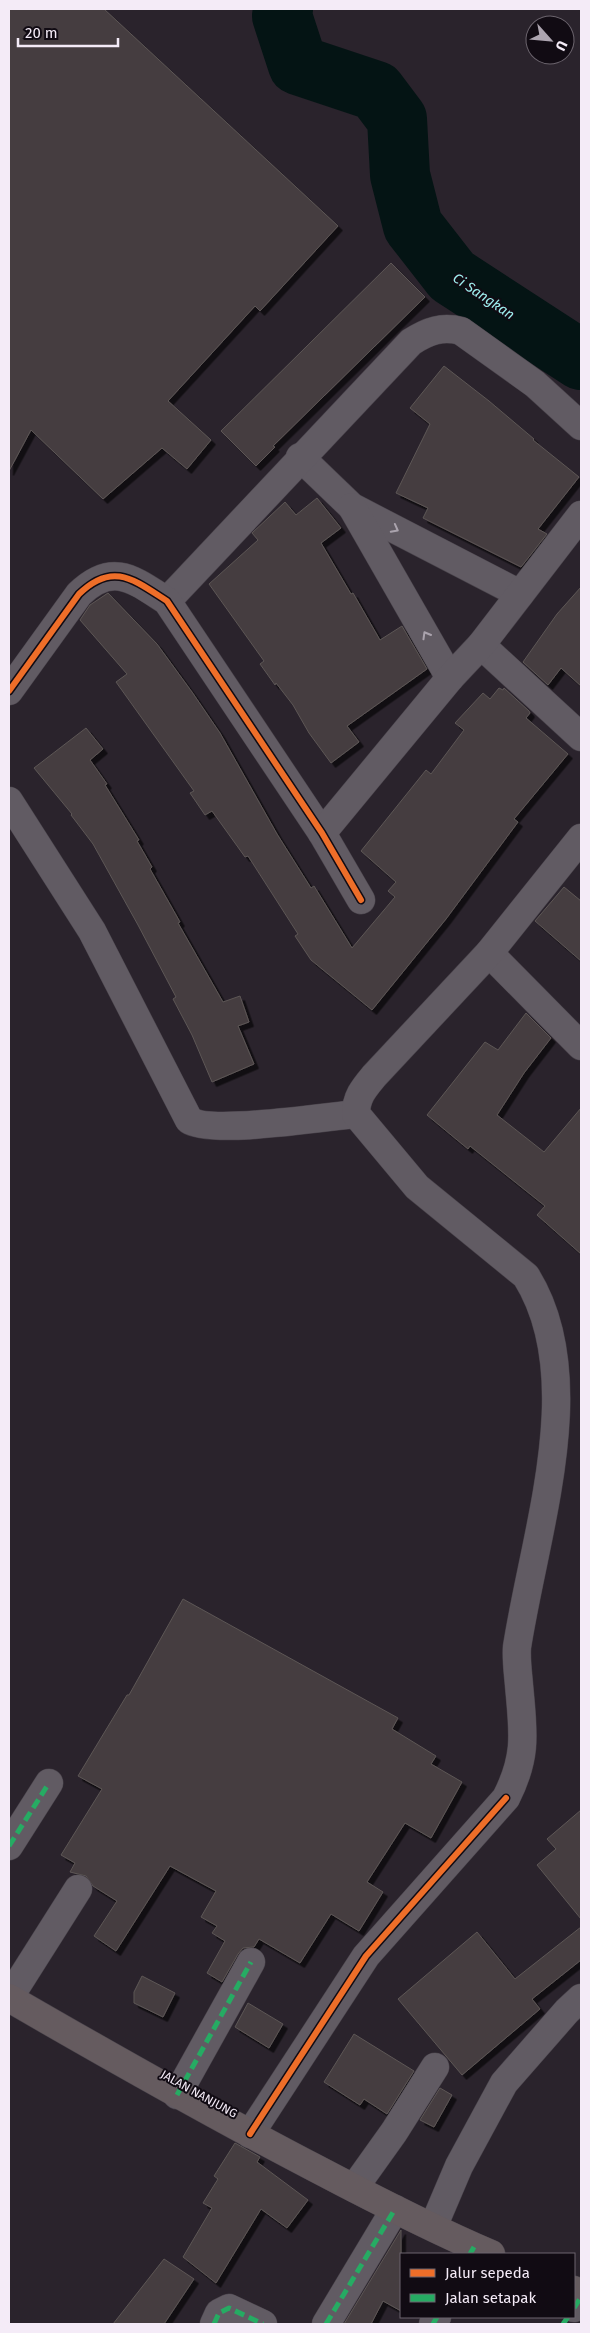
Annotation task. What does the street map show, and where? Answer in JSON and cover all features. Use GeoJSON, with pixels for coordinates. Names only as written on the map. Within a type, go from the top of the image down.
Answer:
{"type":"FeatureCollection","features":[{"type":"Feature","properties":{"kind":"main road","name":"JALAN NANJUNG"},"geometry":{"type":"LineString","coordinates":[[9,1998],[177,2095],[478,2252]]}},
{"type":"Feature","properties":{"kind":"street"},"geometry":{"type":"LineString","coordinates":[[167,601],[411,342],[436,330],[449,328],[461,331],[535,384],[581,426]]}},
{"type":"Feature","properties":{"kind":"street"},"geometry":{"type":"LineString","coordinates":[[300,458],[352,507],[520,594]]}},
{"type":"Feature","properties":{"kind":"street"},"geometry":{"type":"LineString","coordinates":[[352,507],[450,678]]}},
{"type":"Feature","properties":{"kind":"street"},"geometry":{"type":"LineString","coordinates":[[322,832],[450,678],[481,645],[581,515]]}},
{"type":"Feature","properties":{"kind":"street"},"geometry":{"type":"LineString","coordinates":[[9,691],[79,594],[90,583],[111,576],[131,578],[167,601],[322,832],[361,900]]}},
{"type":"Feature","properties":{"kind":"street"},"geometry":{"type":"LineString","coordinates":[[481,645],[581,737]]}},
{"type":"Feature","properties":{"kind":"street"},"geometry":{"type":"LineString","coordinates":[[9,801],[92,931],[189,1120],[197,1124],[220,1127],[356,1114]]}},
{"type":"Feature","properties":{"kind":"street"},"geometry":{"type":"LineString","coordinates":[[250,2134],[366,1956],[506,1798],[516,1778],[524,1745],[517,1649],[531,1582],[560,1479],[572,1410],[566,1349],[547,1302],[538,1289],[526,1276],[416,1187],[356,1114],[356,1104],[360,1093],[374,1076],[489,953],[581,838]]}},
{"type":"Feature","properties":{"kind":"street"},"geometry":{"type":"LineString","coordinates":[[489,953],[581,1046]]}},
{"type":"Feature","properties":{"kind":"street"},"geometry":{"type":"LineString","coordinates":[[9,1846],[49,1783]]}},
{"type":"Feature","properties":{"kind":"street"},"geometry":{"type":"LineString","coordinates":[[9,1998],[78,1889]]}},
{"type":"Feature","properties":{"kind":"street"},"geometry":{"type":"LineString","coordinates":[[177,2095],[251,1962]]}},
{"type":"Feature","properties":{"kind":"street"},"geometry":{"type":"LineString","coordinates":[[433,2227],[459,2166],[504,2083],[567,2011],[581,1998]]}},
{"type":"Feature","properties":{"kind":"street"},"geometry":{"type":"LineString","coordinates":[[354,2188],[394,2132],[435,2067]]}},
{"type":"Feature","properties":{"kind":"street"},"geometry":{"type":"LineString","coordinates":[[326,2324],[395,2208]]}},
{"type":"Feature","properties":{"kind":"street"},"geometry":{"type":"LineString","coordinates":[[214,2324],[219,2314],[229,2308],[263,2324]]}},
{"type":"Feature","properties":{"kind":"building"},"geometry":{"type":"Polygon","coordinates":[[[9,9],[104,9],[338,226],[260,311],[255,306],[168,401],[211,440],[187,469],[162,448],[103,499],[31,430],[9,471],[9,9]]]}},
{"type":"Feature","properties":{"kind":"building"},"geometry":{"type":"Polygon","coordinates":[[[391,263],[425,297],[273,446],[275,447],[256,466],[221,431],[391,263]]]}},
{"type":"Feature","properties":{"kind":"building"},"geometry":{"type":"Polygon","coordinates":[[[444,366],[489,401],[579,477],[538,529],[547,534],[521,567],[423,518],[428,508],[396,493],[430,424],[410,408],[444,366]]]}},
{"type":"Feature","properties":{"kind":"building"},"geometry":{"type":"Polygon","coordinates":[[[317,498],[341,528],[321,543],[380,640],[402,626],[427,669],[347,726],[359,742],[331,763],[309,733],[293,705],[260,664],[264,661],[209,584],[258,540],[252,533],[285,502],[296,515],[317,498]]]}},
{"type":"Feature","properties":{"kind":"building"},"geometry":{"type":"Polygon","coordinates":[[[581,587],[581,686],[561,668],[548,685],[523,662],[557,614],[581,587]]]}},
{"type":"Feature","properties":{"kind":"building"},"geometry":{"type":"Polygon","coordinates":[[[108,593],[157,644],[192,692],[220,733],[277,834],[311,888],[314,886],[352,948],[395,897],[388,891],[396,882],[361,851],[426,770],[431,774],[464,730],[455,723],[483,693],[490,699],[499,688],[503,690],[504,688],[529,711],[530,713],[526,718],[568,754],[514,819],[518,822],[446,919],[372,1010],[311,960],[295,936],[298,934],[248,856],[245,857],[212,811],[205,815],[190,793],[194,791],[116,682],[127,674],[80,620],[90,605],[108,593]]]}},
{"type":"Feature","properties":{"kind":"building"},"geometry":{"type":"Polygon","coordinates":[[[86,728],[103,749],[90,760],[107,784],[105,785],[139,840],[137,841],[152,867],[150,869],[180,922],[178,923],[223,1002],[240,996],[249,1022],[238,1026],[254,1064],[212,1082],[192,1035],[173,999],[176,997],[93,844],[72,814],[34,768],[86,728]]]}},
{"type":"Feature","properties":{"kind":"building"},"geometry":{"type":"Polygon","coordinates":[[[564,887],[581,901],[581,961],[535,921],[564,887]]]}},
{"type":"Feature","properties":{"kind":"building"},"geometry":{"type":"Polygon","coordinates":[[[526,1013],[551,1038],[524,1073],[497,1115],[544,1152],[581,1108],[581,1254],[537,1215],[545,1206],[470,1146],[468,1149],[427,1115],[485,1042],[498,1050],[526,1013]]]}},
{"type":"Feature","properties":{"kind":"building"},"geometry":{"type":"Polygon","coordinates":[[[183,1599],[398,1718],[392,1729],[436,1756],[431,1764],[462,1782],[431,1838],[405,1823],[367,1882],[383,1892],[359,1931],[331,1914],[300,1963],[259,1939],[254,1947],[243,1948],[222,1982],[207,1973],[225,1941],[212,1933],[217,1926],[201,1917],[216,1891],[170,1866],[116,1951],[94,1936],[117,1901],[93,1886],[86,1876],[70,1872],[75,1863],[61,1855],[102,1789],[78,1776],[127,1695],[129,1695],[183,1599]]]}},
{"type":"Feature","properties":{"kind":"building"},"geometry":{"type":"Polygon","coordinates":[[[581,1810],[581,1919],[537,1865],[556,1849],[547,1839],[581,1810]]]}},
{"type":"Feature","properties":{"kind":"building"},"geometry":{"type":"Polygon","coordinates":[[[581,1927],[581,1960],[532,1999],[540,2009],[462,2075],[398,1999],[477,1932],[515,1979],[581,1927]]]}},
{"type":"Feature","properties":{"kind":"building"},"geometry":{"type":"Polygon","coordinates":[[[142,1976],[175,1993],[163,2017],[134,2003],[134,1992],[142,1976]]]}},
{"type":"Feature","properties":{"kind":"building"},"geometry":{"type":"Polygon","coordinates":[[[248,2003],[283,2024],[269,2048],[235,2027],[248,2003]]]}},
{"type":"Feature","properties":{"kind":"building"},"geometry":{"type":"Polygon","coordinates":[[[354,2034],[414,2071],[387,2114],[364,2099],[360,2105],[324,2082],[354,2034]]]}},
{"type":"Feature","properties":{"kind":"building"},"geometry":{"type":"Polygon","coordinates":[[[440,2088],[452,2095],[434,2127],[420,2120],[440,2088]]]}},
{"type":"Feature","properties":{"kind":"building"},"geometry":{"type":"Polygon","coordinates":[[[235,2143],[260,2157],[257,2162],[308,2200],[287,2228],[261,2209],[216,2283],[183,2257],[212,2208],[203,2203],[218,2179],[214,2176],[235,2143]]]}},
{"type":"Feature","properties":{"kind":"building"},"geometry":{"type":"Polygon","coordinates":[[[401,2230],[400,2310],[383,2301],[371,2324],[344,2324],[401,2230]]]}},
{"type":"Feature","properties":{"kind":"building"},"geometry":{"type":"Polygon","coordinates":[[[164,2259],[194,2279],[164,2324],[113,2324],[164,2259]]]}},
{"type":"Feature","properties":{"kind":"waterway","name":"Ci Sangkan"},"geometry":{"type":"LineString","coordinates":[[283,9],[282,16],[298,65],[376,91],[397,119],[400,175],[413,226],[452,276],[581,360]]}},
{"type":"Feature","properties":{"kind":"marked path"},"geometry":{"type":"LineString","coordinates":[[9,1846],[49,1783]]}},
{"type":"Feature","properties":{"kind":"marked path"},"geometry":{"type":"LineString","coordinates":[[177,2095],[251,1962]]}},
{"type":"Feature","properties":{"kind":"marked path"},"geometry":{"type":"LineString","coordinates":[[326,2324],[395,2209]]}},
{"type":"Feature","properties":{"kind":"marked path"},"geometry":{"type":"LineString","coordinates":[[471,2253],[474,2247]]}},
{"type":"Feature","properties":{"kind":"marked path"},"geometry":{"type":"LineString","coordinates":[[575,2306],[581,2297]]}},
{"type":"Feature","properties":{"kind":"marked path"},"geometry":{"type":"LineString","coordinates":[[214,2324],[219,2313],[229,2308],[263,2324]]}},
{"type":"Feature","properties":{"kind":"marked path"},"geometry":{"type":"LineString","coordinates":[[433,2324],[436,2318]]}},
{"type":"Feature","properties":{"kind":"marked path"},"geometry":{"type":"LineString","coordinates":[[563,2324],[567,2318]]}},
{"type":"Feature","properties":{"kind":"cycle path"},"geometry":{"type":"LineString","coordinates":[[9,691],[79,594],[91,584],[102,578],[113,576],[123,577],[144,586],[167,601],[322,833],[361,900]]}},
{"type":"Feature","properties":{"kind":"cycle path"},"geometry":{"type":"LineString","coordinates":[[250,2134],[366,1956],[506,1798]]}}]}
